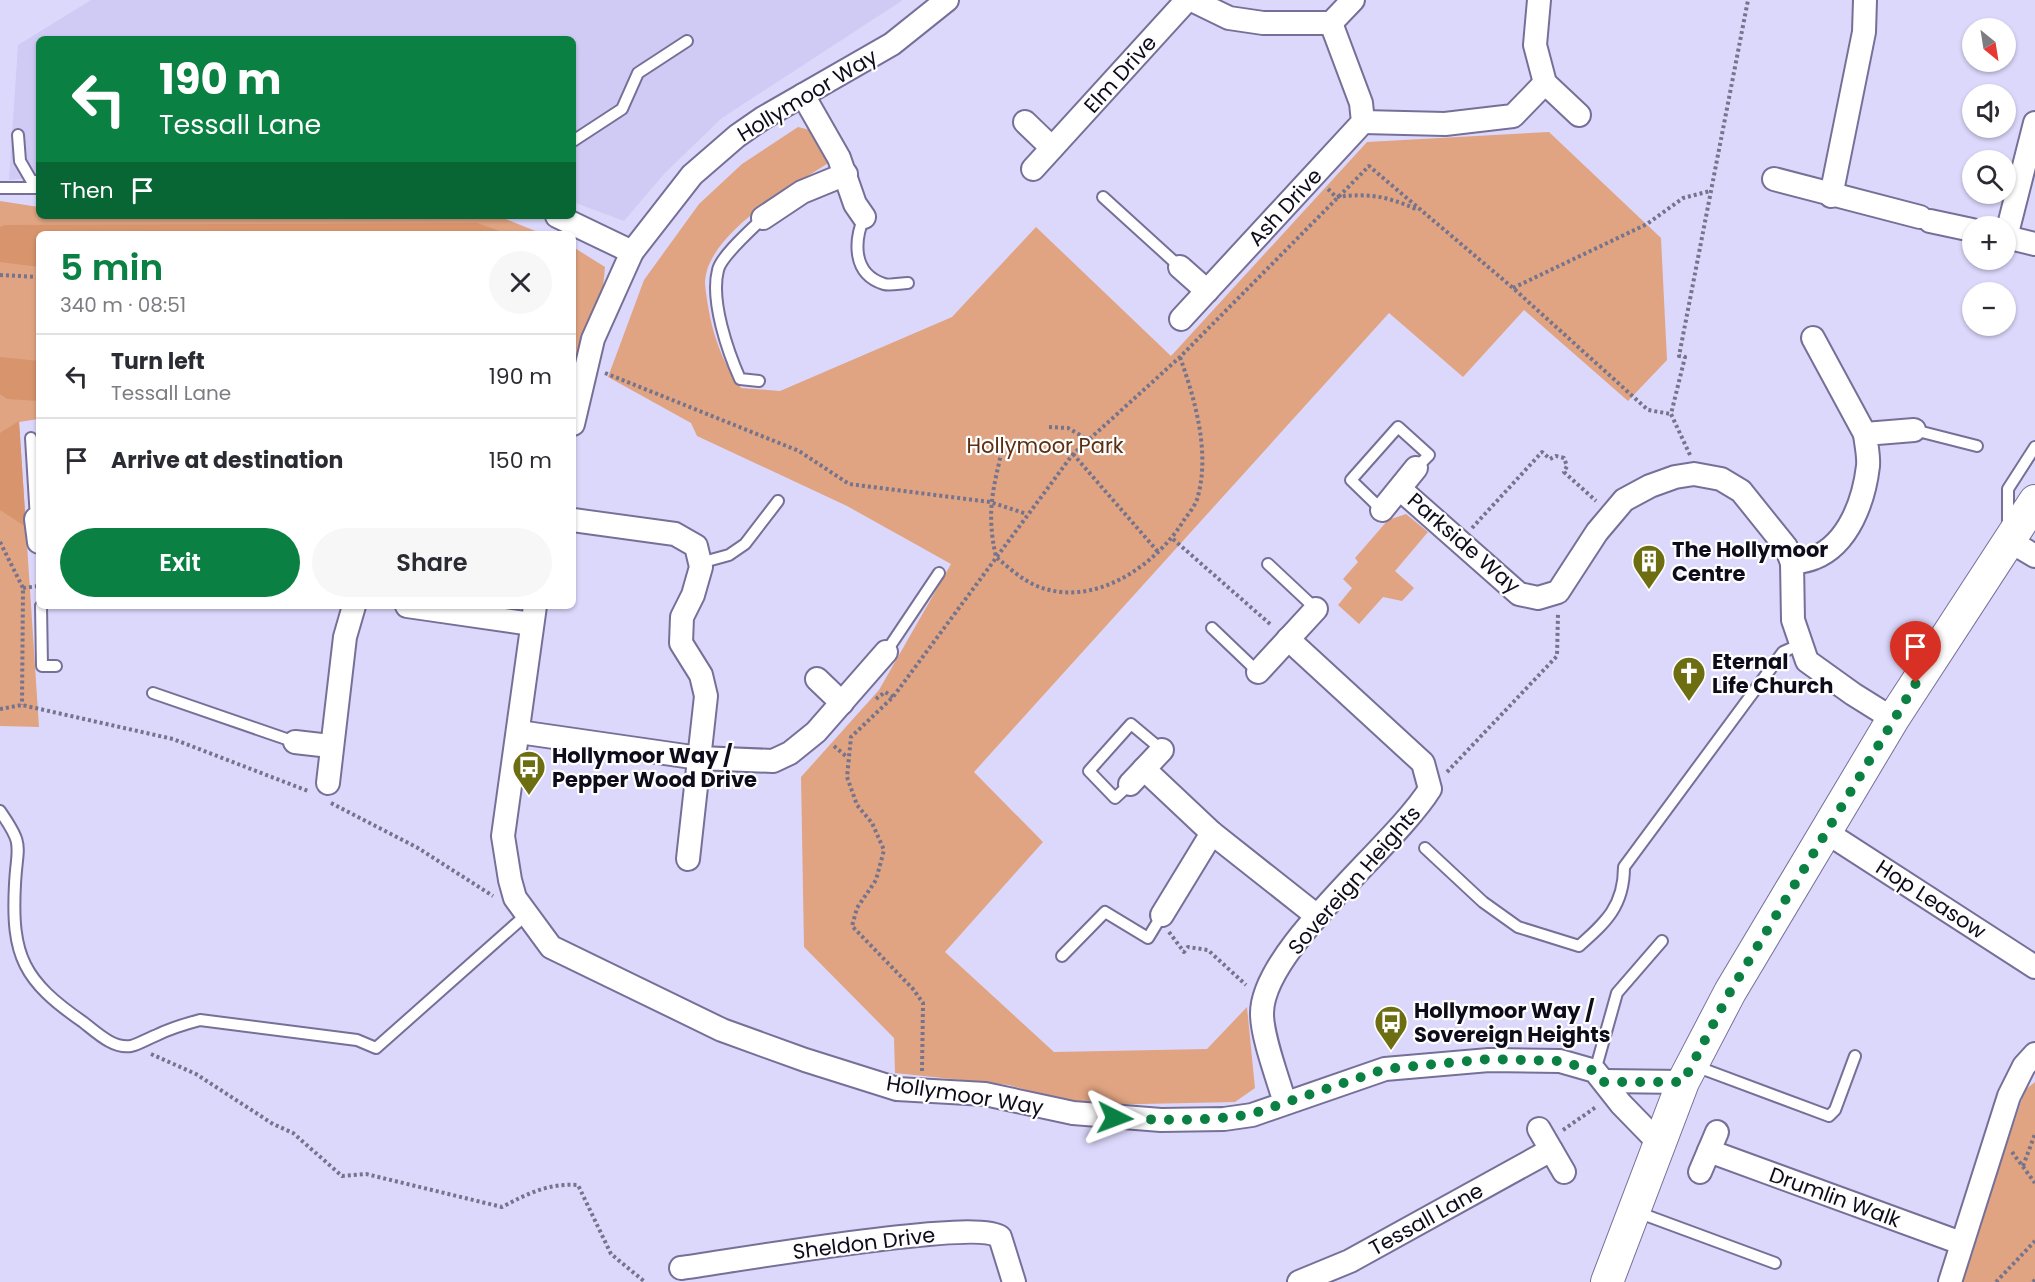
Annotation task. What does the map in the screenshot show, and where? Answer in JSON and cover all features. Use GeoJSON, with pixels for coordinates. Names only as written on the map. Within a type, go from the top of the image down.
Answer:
{"type":"FeatureCollection","features":[{"type":"Feature","properties":{"kind":"street","name":"Hollymoor Way"},"geometry":{"type":"LineString","coordinates":[[576,410],[593,339],[632,252],[692,175],[763,118],[892,44],[947,0]]}},
{"type":"Feature","properties":{"kind":"street","name":"Elm Drive"},"geometry":{"type":"LineString","coordinates":[[1033,169],[1187,0]]}},
{"type":"Feature","properties":{"kind":"street"},"geometry":{"type":"LineString","coordinates":[[1192,0],[1229,18],[1263,23],[1331,23],[1353,0]]}},
{"type":"Feature","properties":{"kind":"street"},"geometry":{"type":"LineString","coordinates":[[1539,0],[1535,45],[1545,83],[1579,115]]}},
{"type":"Feature","properties":{"kind":"street"},"geometry":{"type":"LineString","coordinates":[[1831,196],[1864,32],[1865,0]]}},
{"type":"Feature","properties":{"kind":"street"},"geometry":{"type":"LineString","coordinates":[[1331,23],[1361,103],[1363,122],[1445,124],[1513,116],[1545,83]]}},
{"type":"Feature","properties":{"kind":"street"},"geometry":{"type":"LineString","coordinates":[[803,95],[846,174],[855,204],[864,217]]}},
{"type":"Feature","properties":{"kind":"street"},"geometry":{"type":"LineString","coordinates":[[1025,122],[1052,148]]}},
{"type":"Feature","properties":{"kind":"street","name":"Ash Drive"},"geometry":{"type":"LineString","coordinates":[[1181,319],[1363,122]]}},
{"type":"Feature","properties":{"kind":"street"},"geometry":{"type":"LineString","coordinates":[[2011,216],[2035,123]]}},
{"type":"Feature","properties":{"kind":"street"},"geometry":{"type":"LineString","coordinates":[[763,218],[802,192],[846,174]]}},
{"type":"Feature","properties":{"kind":"street"},"geometry":{"type":"LineString","coordinates":[[1774,179],[1831,196],[1962,228]]}},
{"type":"Feature","properties":{"kind":"street"},"geometry":{"type":"LineString","coordinates":[[563,219],[632,252]]}},
{"type":"Feature","properties":{"kind":"street"},"geometry":{"type":"LineString","coordinates":[[2016,239],[2035,244]]}},
{"type":"Feature","properties":{"kind":"street"},"geometry":{"type":"LineString","coordinates":[[1180,267],[1207,291]]}},
{"type":"Feature","properties":{"kind":"street"},"geometry":{"type":"LineString","coordinates":[[1792,563],[1815,558],[1833,546],[1849,528],[1861,497],[1869,464],[1865,434],[1813,338]]}},
{"type":"Feature","properties":{"kind":"street"},"geometry":{"type":"LineString","coordinates":[[1865,434],[1914,430]]}},
{"type":"Feature","properties":{"kind":"street","name":"Parkside Way"},"geometry":{"type":"LineString","coordinates":[[1382,510],[1416,468]]}},
{"type":"Feature","properties":{"kind":"street"},"geometry":{"type":"LineString","coordinates":[[1558,592],[1611,515],[1624,500],[1650,486],[1675,477],[1694,474],[1721,479],[1741,491],[1786,547],[1792,563],[1793,620],[1807,661],[1893,719]]}},
{"type":"Feature","properties":{"kind":"street","name":"Parkside Way"},"geometry":{"type":"LineString","coordinates":[[1400,489],[1519,594],[1538,598],[1558,592]]}},
{"type":"Feature","properties":{"kind":"street"},"geometry":{"type":"LineString","coordinates":[[1607,1282],[1659,1143],[1688,1074],[1730,992],[1893,719],[2035,501]]}},
{"type":"Feature","properties":{"kind":"street"},"geometry":{"type":"LineString","coordinates":[[576,520],[675,534],[696,546],[700,562],[693,594],[682,617],[681,643],[701,675],[706,696],[688,859]]}},
{"type":"Feature","properties":{"kind":"street"},"geometry":{"type":"LineString","coordinates":[[2008,540],[2035,556]]}},
{"type":"Feature","properties":{"kind":"street"},"geometry":{"type":"LineString","coordinates":[[324,793],[345,637],[353,609]]}},
{"type":"Feature","properties":{"kind":"street"},"geometry":{"type":"LineString","coordinates":[[449,609],[533,615]]}},
{"type":"Feature","properties":{"kind":"street"},"geometry":{"type":"LineString","coordinates":[[1258,672],[1316,609]]}},
{"type":"Feature","properties":{"kind":"street","name":"Hollymoor Way"},"geometry":{"type":"LineString","coordinates":[[533,615],[519,732],[503,836],[515,898],[551,947],[722,1030],[805,1060],[897,1089],[985,1094],[1073,1113],[1161,1120],[1224,1119],[1252,1114],[1385,1069],[1489,1059],[1560,1061],[1600,1076],[1688,1074]]}},
{"type":"Feature","properties":{"kind":"street","name":"Sovereign Heights"},"geometry":{"type":"LineString","coordinates":[[1285,1103],[1263,1022],[1267,984],[1317,916],[1412,816],[1431,789],[1423,763],[1288,639]]}},
{"type":"Feature","properties":{"kind":"street"},"geometry":{"type":"LineString","coordinates":[[519,732],[699,758],[773,761],[799,746],[842,703],[886,652]]}},
{"type":"Feature","properties":{"kind":"street"},"geometry":{"type":"LineString","coordinates":[[818,679],[842,703]]}},
{"type":"Feature","properties":{"kind":"street"},"geometry":{"type":"LineString","coordinates":[[296,742],[330,746]]}},
{"type":"Feature","properties":{"kind":"street"},"geometry":{"type":"LineString","coordinates":[[1162,750],[1137,776],[1317,916]]}},
{"type":"Feature","properties":{"kind":"street","name":"Hop Leasow"},"geometry":{"type":"LineString","coordinates":[[1826,832],[2035,967]]}},
{"type":"Feature","properties":{"kind":"street"},"geometry":{"type":"LineString","coordinates":[[1162,915],[1212,833]]}},
{"type":"Feature","properties":{"kind":"street"},"geometry":{"type":"LineString","coordinates":[[1950,1282],[2016,1079],[2035,1054]]}},
{"type":"Feature","properties":{"kind":"street"},"geometry":{"type":"LineString","coordinates":[[1600,1076],[1621,1104],[1659,1143]]}},
{"type":"Feature","properties":{"kind":"street"},"geometry":{"type":"LineString","coordinates":[[1545,1140],[1564,1172]]}},
{"type":"Feature","properties":{"kind":"street","name":"Tessall Lane"},"geometry":{"type":"LineString","coordinates":[[1299,1282],[1350,1261],[1545,1140]]}},
{"type":"Feature","properties":{"kind":"street","name":"Drumlin Walk"},"geometry":{"type":"LineString","coordinates":[[1700,1172],[1713,1141],[1961,1243]]}},
{"type":"Feature","properties":{"kind":"street","name":"Sheldon Drive"},"geometry":{"type":"LineString","coordinates":[[681,1268],[933,1233],[985,1231],[1000,1237],[1014,1282]]}},
{"type":"Feature","properties":{"kind":"lane"},"geometry":{"type":"LineString","coordinates":[[576,139],[622,109],[638,73],[687,41]]}},
{"type":"Feature","properties":{"kind":"lane"},"geometry":{"type":"LineString","coordinates":[[18,135],[20,161],[31,180],[36,181]]}},
{"type":"Feature","properties":{"kind":"lane"},"geometry":{"type":"LineString","coordinates":[[0,188],[36,188]]}},
{"type":"Feature","properties":{"kind":"lane"},"geometry":{"type":"LineString","coordinates":[[1103,197],[1180,267]]}},
{"type":"Feature","properties":{"kind":"lane"},"geometry":{"type":"LineString","coordinates":[[864,217],[857,233],[856,253],[867,273],[884,284],[908,283]]}},
{"type":"Feature","properties":{"kind":"lane"},"geometry":{"type":"LineString","coordinates":[[759,381],[740,379],[727,351],[717,291],[718,268],[763,218]]}},
{"type":"Feature","properties":{"kind":"lane"},"geometry":{"type":"LineString","coordinates":[[1382,510],[1351,480],[1398,427],[1429,455],[1416,468]]}},
{"type":"Feature","properties":{"kind":"lane"},"geometry":{"type":"LineString","coordinates":[[1914,430],[1977,446]]}},
{"type":"Feature","properties":{"kind":"lane"},"geometry":{"type":"LineString","coordinates":[[31,438],[36,519]]}},
{"type":"Feature","properties":{"kind":"lane"},"geometry":{"type":"LineString","coordinates":[[2008,540],[2008,489],[2035,447]]}},
{"type":"Feature","properties":{"kind":"lane"},"geometry":{"type":"LineString","coordinates":[[700,562],[729,555],[745,544],[778,501]]}},
{"type":"Feature","properties":{"kind":"lane"},"geometry":{"type":"LineString","coordinates":[[1268,564],[1316,609]]}},
{"type":"Feature","properties":{"kind":"lane"},"geometry":{"type":"LineString","coordinates":[[886,652],[939,573]]}},
{"type":"Feature","properties":{"kind":"lane"},"geometry":{"type":"LineString","coordinates":[[41,609],[42,666],[56,666]]}},
{"type":"Feature","properties":{"kind":"lane"},"geometry":{"type":"LineString","coordinates":[[1212,628],[1258,672]]}},
{"type":"Feature","properties":{"kind":"lane"},"geometry":{"type":"LineString","coordinates":[[1425,849],[1483,902],[1518,927],[1579,946],[1609,920],[1624,887],[1624,867],[1711,748],[1783,652],[1802,644]]}},
{"type":"Feature","properties":{"kind":"lane"},"geometry":{"type":"LineString","coordinates":[[153,693],[296,742]]}},
{"type":"Feature","properties":{"kind":"lane"},"geometry":{"type":"LineString","coordinates":[[1137,776],[1115,798],[1089,771],[1131,724],[1162,750]]}},
{"type":"Feature","properties":{"kind":"lane"},"geometry":{"type":"LineString","coordinates":[[0,811],[14,829],[17,843],[19,858],[15,881],[14,923],[16,939],[29,976],[52,1000],[111,1042],[131,1046],[178,1025],[200,1020],[357,1040],[376,1048],[526,915]]}},
{"type":"Feature","properties":{"kind":"lane"},"geometry":{"type":"LineString","coordinates":[[1062,956],[1105,912],[1148,938],[1162,915]]}},
{"type":"Feature","properties":{"kind":"lane"},"geometry":{"type":"LineString","coordinates":[[1600,1076],[1617,993],[1662,941]]}},
{"type":"Feature","properties":{"kind":"lane"},"geometry":{"type":"LineString","coordinates":[[1688,1074],[1829,1116],[1835,1110],[1855,1056]]}},
{"type":"Feature","properties":{"kind":"lane"},"geometry":{"type":"LineString","coordinates":[[1634,1211],[1774,1263]]}},
{"type":"Feature","properties":{"kind":"path"},"geometry":{"type":"LineString","coordinates":[[1694,474],[1691,457],[1671,414],[1685,357],[1679,356],[1748,0]]}},
{"type":"Feature","properties":{"kind":"path"},"geometry":{"type":"LineString","coordinates":[[919,1091],[923,1003],[914,989],[852,926],[856,908],[876,880],[884,850],[872,823],[857,805],[847,777],[851,737],[893,697],[1073,454],[1180,357],[1369,166],[1513,288],[1648,410],[1671,414]]}},
{"type":"Feature","properties":{"kind":"path"},"geometry":{"type":"LineString","coordinates":[[1513,288],[1647,224],[1683,198],[1711,191]]}},
{"type":"Feature","properties":{"kind":"path"},"geometry":{"type":"LineString","coordinates":[[1336,197],[1361,194],[1386,196],[1420,210]]}},
{"type":"Feature","properties":{"kind":"path"},"geometry":{"type":"LineString","coordinates":[[0,275],[36,277]]}},
{"type":"Feature","properties":{"kind":"path"},"geometry":{"type":"LineString","coordinates":[[1003,446],[990,502],[991,534],[996,556],[1037,586],[1082,593],[1112,583],[1159,553],[1173,539],[1198,498],[1202,466],[1199,423],[1180,357]]}},
{"type":"Feature","properties":{"kind":"path"},"geometry":{"type":"LineString","coordinates":[[586,365],[799,451],[849,484],[990,502],[1027,514]]}},
{"type":"Feature","properties":{"kind":"path"},"geometry":{"type":"LineString","coordinates":[[1049,427],[1068,428],[1088,439]]}},
{"type":"Feature","properties":{"kind":"path"},"geometry":{"type":"LineString","coordinates":[[1460,542],[1542,452],[1550,459],[1556,456],[1564,458],[1567,466],[1564,472],[1611,515]]}},
{"type":"Feature","properties":{"kind":"path"},"geometry":{"type":"LineString","coordinates":[[1073,454],[1159,553]]}},
{"type":"Feature","properties":{"kind":"path"},"geometry":{"type":"LineString","coordinates":[[1173,539],[1270,624]]}},
{"type":"Feature","properties":{"kind":"path"},"geometry":{"type":"LineString","coordinates":[[0,542],[23,588],[22,705]]}},
{"type":"Feature","properties":{"kind":"path"},"geometry":{"type":"LineString","coordinates":[[23,588],[36,586]]}},
{"type":"Feature","properties":{"kind":"path"},"geometry":{"type":"LineString","coordinates":[[1431,789],[1557,656],[1558,592]]}},
{"type":"Feature","properties":{"kind":"path"},"geometry":{"type":"LineString","coordinates":[[0,709],[22,705],[173,739],[298,786],[324,793],[526,915]]}},
{"type":"Feature","properties":{"kind":"path"},"geometry":{"type":"LineString","coordinates":[[834,746],[848,758]]}},
{"type":"Feature","properties":{"kind":"path"},"geometry":{"type":"LineString","coordinates":[[1162,915],[1171,937],[1184,952],[1188,947],[1208,950],[1264,1001]]}},
{"type":"Feature","properties":{"kind":"path"},"geometry":{"type":"LineString","coordinates":[[131,1046],[196,1074],[273,1124],[293,1133],[342,1176],[366,1174],[502,1207],[532,1191],[558,1184],[578,1185],[611,1254],[645,1282]]}},
{"type":"Feature","properties":{"kind":"path"},"geometry":{"type":"LineString","coordinates":[[1545,1140],[1599,1105],[1600,1076]]}},
{"type":"Feature","properties":{"kind":"path"},"geometry":{"type":"LineString","coordinates":[[1997,1133],[2035,1183]]}},
{"type":"Feature","properties":{"kind":"path"},"geometry":{"type":"LineString","coordinates":[[2023,1167],[2035,1134]]}},
{"type":"Feature","properties":{"kind":"path"},"geometry":{"type":"LineString","coordinates":[[1996,1282],[2035,1241]]}},
{"type":"Feature","properties":{"kind":"shaded area"},"geometry":{"type":"Polygon","coordinates":[[[91,0],[903,0],[722,118],[665,173],[624,221],[576,203],[576,36],[36,36],[36,177],[9,180],[18,45],[91,0]]]}},
{"type":"Feature","properties":{"kind":"shaded area"},"geometry":{"type":"Polygon","coordinates":[[[477,223],[500,231],[36,231],[36,267],[0,262],[0,227],[5,225],[477,223]]]}},
{"type":"Feature","properties":{"kind":"shaded area"},"geometry":{"type":"Polygon","coordinates":[[[0,357],[36,361],[36,401],[7,399],[0,394],[0,357]]]}},
{"type":"Feature","properties":{"kind":"shaded area"},"geometry":{"type":"Polygon","coordinates":[[[19,421],[26,527],[0,510],[0,433],[19,421]]]}},
{"type":"Feature","properties":{"kind":"green space","name":"Hollymoor Park"},"geometry":{"type":"Polygon","coordinates":[[[798,127],[810,130],[830,162],[753,213],[719,247],[709,265],[705,284],[712,327],[726,363],[741,388],[780,391],[952,317],[1036,227],[1171,356],[1367,142],[1549,132],[1661,238],[1667,360],[1628,401],[1524,310],[1463,377],[1389,313],[974,772],[1043,842],[945,952],[1054,1052],[1207,1049],[1247,1007],[1255,1088],[1235,1102],[1096,1105],[1062,1101],[1009,1085],[895,1073],[894,1038],[804,947],[801,777],[879,690],[951,564],[847,506],[697,436],[691,423],[608,377],[644,280],[699,204],[742,164],[798,127]]]}},
{"type":"Feature","properties":{"kind":"green space"},"geometry":{"type":"Polygon","coordinates":[[[0,201],[36,207],[36,219],[506,219],[536,231],[36,231],[36,419],[19,422],[39,727],[0,726],[0,201]]]}},
{"type":"Feature","properties":{"kind":"green space"},"geometry":{"type":"Polygon","coordinates":[[[576,249],[605,267],[603,288],[576,360],[576,249]]]}},
{"type":"Feature","properties":{"kind":"green space"},"geometry":{"type":"Polygon","coordinates":[[[1406,514],[1428,532],[1395,571],[1414,588],[1402,601],[1383,597],[1359,624],[1338,605],[1352,588],[1343,579],[1358,562],[1355,558],[1388,520],[1406,514]]]}},
{"type":"Feature","properties":{"kind":"green space"},"geometry":{"type":"Polygon","coordinates":[[[2035,1082],[2035,1282],[1961,1282],[2025,1090],[2035,1082]]]}},
{"type":"Feature","properties":{"kind":"place","name":"The Hollymoor Centre"},"geometry":{"type":"Point","coordinates":[1649,590]}},
{"type":"Feature","properties":{"kind":"place","name":"Eternal Life Church"},"geometry":{"type":"Point","coordinates":[1689,702]}},
{"type":"Feature","properties":{"kind":"place","name":"Hollymoor Way / Pepper Wood Drive"},"geometry":{"type":"Point","coordinates":[529,796]}},
{"type":"Feature","properties":{"kind":"place","name":"Hollymoor Way / Sovereign Heights"},"geometry":{"type":"Point","coordinates":[1391,1051]}},
{"type":"Feature","properties":{"kind":"route"},"geometry":{"type":"LineString","coordinates":[[1115,1118],[1190,1121],[1238,1117],[1385,1069],[1489,1059],[1560,1061],[1595,1071],[1604,1082],[1683,1082],[1730,992],[1916,683]]}}]}
